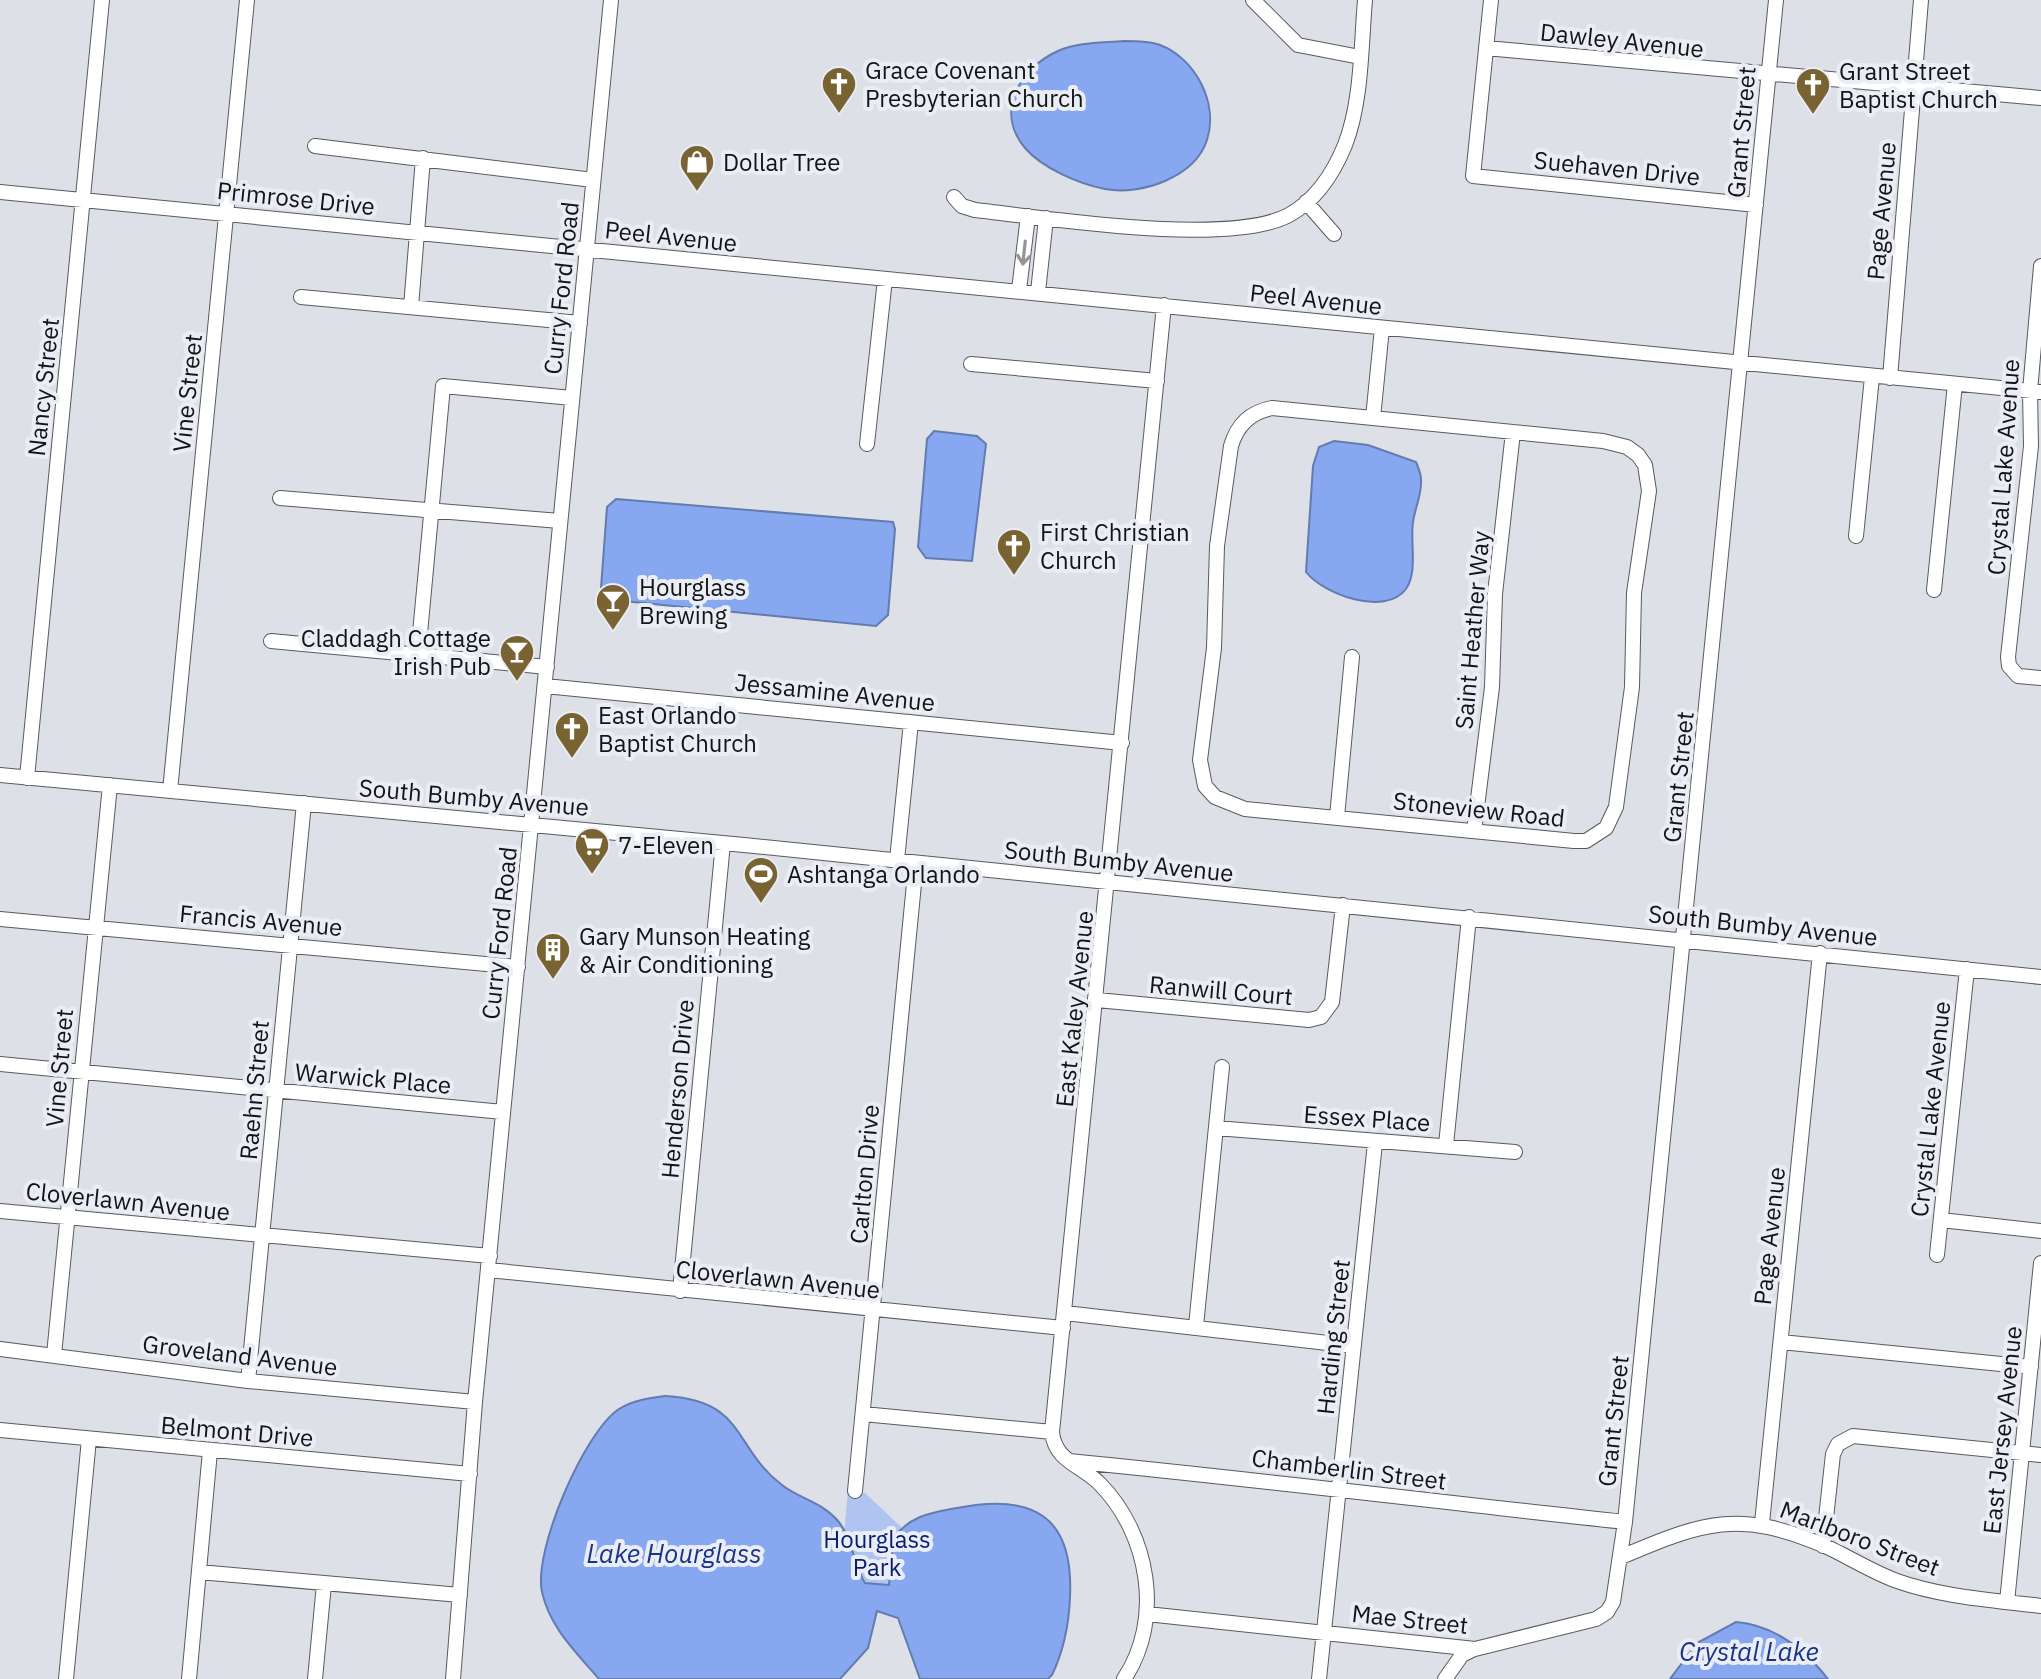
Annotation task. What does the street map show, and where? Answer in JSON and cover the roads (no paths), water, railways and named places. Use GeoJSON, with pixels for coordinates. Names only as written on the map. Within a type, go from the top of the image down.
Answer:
{"type":"FeatureCollection","features":[{"type":"Feature","properties":{"kind":"street","name":"Nancy Street"},"geometry":{"type":"LineString","coordinates":[[27,778],[102,0]]}},
{"type":"Feature","properties":{"kind":"street","name":"Vine Street"},"geometry":{"type":"LineString","coordinates":[[170,791],[247,0]]}},
{"type":"Feature","properties":{"kind":"street","name":"Curry Ford Road"},"geometry":{"type":"LineString","coordinates":[[453,1679],[475,1402],[611,0]]}},
{"type":"Feature","properties":{"kind":"street"},"geometry":{"type":"LineString","coordinates":[[1253,0],[1298,45],[1360,57]]}},
{"type":"Feature","properties":{"kind":"street"},"geometry":{"type":"LineString","coordinates":[[954,197],[975,210],[1210,231],[1265,224],[1288,215],[1322,186],[1345,145],[1352,121],[1365,0]]}},
{"type":"Feature","properties":{"kind":"street"},"geometry":{"type":"LineString","coordinates":[[1486,48],[1491,0]]}},
{"type":"Feature","properties":{"kind":"street","name":"Grant Street"},"geometry":{"type":"LineString","coordinates":[[1621,1557],[1685,939],[1776,0]]}},
{"type":"Feature","properties":{"kind":"street","name":"Page Avenue"},"geometry":{"type":"LineString","coordinates":[[1890,378],[1921,0]]}},
{"type":"Feature","properties":{"kind":"street","name":"Dawley Avenue"},"geometry":{"type":"LineString","coordinates":[[1486,48],[2041,98]]}},
{"type":"Feature","properties":{"kind":"street","name":"Suehaven Drive"},"geometry":{"type":"LineString","coordinates":[[1486,48],[1473,176],[1756,205]]}},
{"type":"Feature","properties":{"kind":"street"},"geometry":{"type":"LineString","coordinates":[[315,146],[593,180]]}},
{"type":"Feature","properties":{"kind":"street"},"geometry":{"type":"LineString","coordinates":[[411,307],[423,158]]}},
{"type":"Feature","properties":{"kind":"street","name":"Primrose Drive"},"geometry":{"type":"LineString","coordinates":[[0,192],[586,249]]}},
{"type":"Feature","properties":{"kind":"street"},"geometry":{"type":"LineString","coordinates":[[1306,202],[1334,234]]}},
{"type":"Feature","properties":{"kind":"street"},"geometry":{"type":"LineString","coordinates":[[1019,290],[1028,216]]}},
{"type":"Feature","properties":{"kind":"street"},"geometry":{"type":"LineString","coordinates":[[1038,292],[1046,218]]}},
{"type":"Feature","properties":{"kind":"street","name":"Peel Avenue"},"geometry":{"type":"LineString","coordinates":[[586,249],[2036,392]]}},
{"type":"Feature","properties":{"kind":"street","name":"Crystal Lake Avenue"},"geometry":{"type":"LineString","coordinates":[[2041,266],[2036,392],[2008,657],[2013,671],[2022,677],[2041,678]]}},
{"type":"Feature","properties":{"kind":"street"},"geometry":{"type":"LineString","coordinates":[[867,444],[885,279]]}},
{"type":"Feature","properties":{"kind":"street"},"geometry":{"type":"LineString","coordinates":[[301,297],[580,323]]}},
{"type":"Feature","properties":{"kind":"street","name":"East Kaley Avenue"},"geometry":{"type":"LineString","coordinates":[[1052,1432],[1164,305]]}},
{"type":"Feature","properties":{"kind":"street"},"geometry":{"type":"LineString","coordinates":[[1373,418],[1382,328]]}},
{"type":"Feature","properties":{"kind":"street"},"geometry":{"type":"LineString","coordinates":[[971,364],[1157,381]]}},
{"type":"Feature","properties":{"kind":"street"},"geometry":{"type":"LineString","coordinates":[[1856,536],[1872,377]]}},
{"type":"Feature","properties":{"kind":"street"},"geometry":{"type":"LineString","coordinates":[[1934,590],[1955,384]]}},
{"type":"Feature","properties":{"kind":"street"},"geometry":{"type":"LineString","coordinates":[[418,655],[443,386],[572,398]]}},
{"type":"Feature","properties":{"kind":"street","name":"Stoneview Road"},"geometry":{"type":"LineString","coordinates":[[1272,408],[1373,418],[1616,443],[1638,455],[1645,465],[1649,491],[1634,593],[1632,687],[1616,807],[1606,828],[1586,841],[1235,808],[1215,797],[1205,786],[1200,760],[1214,648],[1217,546],[1235,433],[1250,416],[1272,408]]}},
{"type":"Feature","properties":{"kind":"street","name":"Saint Heather Way"},"geometry":{"type":"LineString","coordinates":[[1474,831],[1492,687],[1495,594],[1513,432]]}},
{"type":"Feature","properties":{"kind":"street"},"geometry":{"type":"LineString","coordinates":[[280,498],[560,521]]}},
{"type":"Feature","properties":{"kind":"street"},"geometry":{"type":"LineString","coordinates":[[271,641],[547,667]]}},
{"type":"Feature","properties":{"kind":"street"},"geometry":{"type":"LineString","coordinates":[[1337,817],[1352,657]]}},
{"type":"Feature","properties":{"kind":"street","name":"Jessamine Avenue"},"geometry":{"type":"LineString","coordinates":[[545,686],[1122,743]]}},
{"type":"Feature","properties":{"kind":"street"},"geometry":{"type":"LineString","coordinates":[[897,860],[911,722]]}},
{"type":"Feature","properties":{"kind":"street","name":"South Bumby Avenue"},"geometry":{"type":"LineString","coordinates":[[0,775],[897,860],[2041,977]]}},
{"type":"Feature","properties":{"kind":"street","name":"Vine Street"},"geometry":{"type":"LineString","coordinates":[[54,1355],[110,785]]}},
{"type":"Feature","properties":{"kind":"street","name":"Raehn Street"},"geometry":{"type":"LineString","coordinates":[[248,1381],[304,803]]}},
{"type":"Feature","properties":{"kind":"street","name":"Henderson Drive"},"geometry":{"type":"LineString","coordinates":[[680,1291],[723,843]]}},
{"type":"Feature","properties":{"kind":"street","name":"Carlton Drive"},"geometry":{"type":"LineString","coordinates":[[855,1491],[916,863]]}},
{"type":"Feature","properties":{"kind":"street","name":"Ranwill Court"},"geometry":{"type":"LineString","coordinates":[[1097,1000],[1309,1020],[1321,1017],[1332,1002],[1343,905]]}},
{"type":"Feature","properties":{"kind":"street"},"geometry":{"type":"LineString","coordinates":[[1446,1145],[1469,917]]}},
{"type":"Feature","properties":{"kind":"street","name":"Francis Avenue"},"geometry":{"type":"LineString","coordinates":[[0,919],[518,967]]}},
{"type":"Feature","properties":{"kind":"street","name":"Page Avenue"},"geometry":{"type":"LineString","coordinates":[[1762,1523],[1820,953]]}},
{"type":"Feature","properties":{"kind":"street","name":"Crystal Lake Avenue"},"geometry":{"type":"LineString","coordinates":[[1937,1255],[1967,969]]}},
{"type":"Feature","properties":{"kind":"street","name":"Warwick Place"},"geometry":{"type":"LineString","coordinates":[[0,1064],[503,1112]]}},
{"type":"Feature","properties":{"kind":"street"},"geometry":{"type":"LineString","coordinates":[[1196,1326],[1222,1067]]}},
{"type":"Feature","properties":{"kind":"street","name":"Essex Place"},"geometry":{"type":"LineString","coordinates":[[1216,1128],[1515,1152]]}},
{"type":"Feature","properties":{"kind":"street","name":"Harding Street"},"geometry":{"type":"LineString","coordinates":[[1319,1679],[1375,1143]]}},
{"type":"Feature","properties":{"kind":"street","name":"Cloverlawn Avenue"},"geometry":{"type":"LineString","coordinates":[[0,1211],[263,1236],[489,1263],[680,1291],[873,1310],[1196,1326],[1354,1346]]}},
{"type":"Feature","properties":{"kind":"street"},"geometry":{"type":"LineString","coordinates":[[1941,1220],[2041,1231]]}},
{"type":"Feature","properties":{"kind":"street","name":"East Jersey Avenue"},"geometry":{"type":"LineString","coordinates":[[2007,1602],[2041,1263]]}},
{"type":"Feature","properties":{"kind":"street"},"geometry":{"type":"LineString","coordinates":[[1781,1342],[2031,1367]]}},
{"type":"Feature","properties":{"kind":"street","name":"Groveland Avenue"},"geometry":{"type":"LineString","coordinates":[[0,1349],[248,1381],[475,1402]]}},
{"type":"Feature","properties":{"kind":"street"},"geometry":{"type":"LineString","coordinates":[[863,1414],[1052,1432],[1053,1444],[1067,1461],[1098,1482],[1131,1526],[1147,1585],[1147,1614],[1142,1640],[1124,1679]]}},
{"type":"Feature","properties":{"kind":"street","name":"Belmont Drive"},"geometry":{"type":"LineString","coordinates":[[0,1430],[470,1474]]}},
{"type":"Feature","properties":{"kind":"street"},"geometry":{"type":"LineString","coordinates":[[1823,1546],[1833,1454],[1838,1444],[1853,1436],[2041,1455]]}},
{"type":"Feature","properties":{"kind":"street"},"geometry":{"type":"LineString","coordinates":[[66,1679],[89,1439]]}},
{"type":"Feature","properties":{"kind":"street"},"geometry":{"type":"LineString","coordinates":[[189,1679],[210,1451]]}},
{"type":"Feature","properties":{"kind":"street","name":"Chamberlin Street"},"geometry":{"type":"LineString","coordinates":[[1067,1461],[1291,1483],[1339,1492],[1625,1522]]}},
{"type":"Feature","properties":{"kind":"street","name":"Marlboro Street"},"geometry":{"type":"LineString","coordinates":[[1621,1557],[1683,1530],[1723,1523],[1762,1523],[1823,1546],[1894,1580],[1929,1591],[2041,1606]]}},
{"type":"Feature","properties":{"kind":"street","name":"Mae Street"},"geometry":{"type":"LineString","coordinates":[[1147,1614],[1475,1649],[1596,1619],[1613,1602],[1621,1557]]}},
{"type":"Feature","properties":{"kind":"street"},"geometry":{"type":"LineString","coordinates":[[199,1572],[460,1595]]}},
{"type":"Feature","properties":{"kind":"street"},"geometry":{"type":"LineString","coordinates":[[315,1679],[324,1584]]}},
{"type":"Feature","properties":{"kind":"street"},"geometry":{"type":"LineString","coordinates":[[1445,1679],[1462,1655],[1475,1649]]}},
{"type":"Feature","properties":{"kind":"water"},"geometry":{"type":"Polygon","coordinates":[[[1147,42],[1173,51],[1193,71],[1207,97],[1210,111],[1207,140],[1191,164],[1165,181],[1134,190],[1095,187],[1051,168],[1025,148],[1012,120],[1016,92],[1032,68],[1044,59],[1074,46],[1147,42]]]}},
{"type":"Feature","properties":{"kind":"water"},"geometry":{"type":"Polygon","coordinates":[[[934,431],[977,436],[986,444],[972,561],[926,558],[918,547],[927,439],[934,431]]]}},
{"type":"Feature","properties":{"kind":"water"},"geometry":{"type":"Polygon","coordinates":[[[1334,441],[1368,445],[1416,462],[1418,466],[1421,485],[1412,530],[1412,574],[1406,589],[1396,597],[1370,602],[1354,599],[1326,588],[1306,572],[1313,466],[1319,447],[1334,441]]]}},
{"type":"Feature","properties":{"kind":"water"},"geometry":{"type":"Polygon","coordinates":[[[616,499],[893,522],[888,615],[876,626],[613,600],[605,596],[601,588],[607,507],[616,499]]]}},
{"type":"Feature","properties":{"kind":"water","name":"Lake Hourglass"},"geometry":{"type":"Polygon","coordinates":[[[666,1396],[692,1400],[725,1416],[754,1456],[782,1485],[832,1515],[847,1536],[865,1583],[889,1585],[893,1539],[913,1520],[929,1514],[984,1504],[1007,1504],[1044,1516],[1056,1529],[1065,1547],[1069,1569],[1067,1627],[1052,1675],[1048,1679],[920,1679],[898,1618],[877,1611],[868,1648],[840,1679],[599,1679],[565,1639],[546,1605],[541,1573],[545,1549],[577,1466],[605,1422],[630,1403],[666,1396]]]}},
{"type":"Feature","properties":{"kind":"water","name":"Crystal Lake"},"geometry":{"type":"Polygon","coordinates":[[[1736,1622],[1763,1628],[1788,1641],[1828,1679],[1670,1679],[1697,1643],[1736,1622]]]}},
{"type":"Feature","properties":{"kind":"place","name":"Grace Covenant Presbyterian Church"},"geometry":{"type":"Point","coordinates":[839,115]}},
{"type":"Feature","properties":{"kind":"place","name":"Grant Street Baptist Church"},"geometry":{"type":"Point","coordinates":[1813,116]}},
{"type":"Feature","properties":{"kind":"place","name":"Dollar Tree"},"geometry":{"type":"Point","coordinates":[697,193]}},
{"type":"Feature","properties":{"kind":"place","name":"First Christian Church"},"geometry":{"type":"Point","coordinates":[1014,577]}},
{"type":"Feature","properties":{"kind":"place","name":"Hourglass Brewing"},"geometry":{"type":"Point","coordinates":[613,632]}},
{"type":"Feature","properties":{"kind":"place","name":"Claddagh Cottage Irish Pub"},"geometry":{"type":"Point","coordinates":[517,683]}},
{"type":"Feature","properties":{"kind":"place","name":"East Orlando Baptist Church"},"geometry":{"type":"Point","coordinates":[572,760]}},
{"type":"Feature","properties":{"kind":"place","name":"7-Eleven"},"geometry":{"type":"Point","coordinates":[592,876]}},
{"type":"Feature","properties":{"kind":"place","name":"Ashtanga Orlando"},"geometry":{"type":"Point","coordinates":[761,905]}},
{"type":"Feature","properties":{"kind":"place","name":"Gary Munson Heating & Air Conditioning"},"geometry":{"type":"Point","coordinates":[553,981]}},
{"type":"Feature","properties":{"kind":"park label","name":"Hourglass Park"},"geometry":{"type":"Point","coordinates":[877,1553]}}]}
